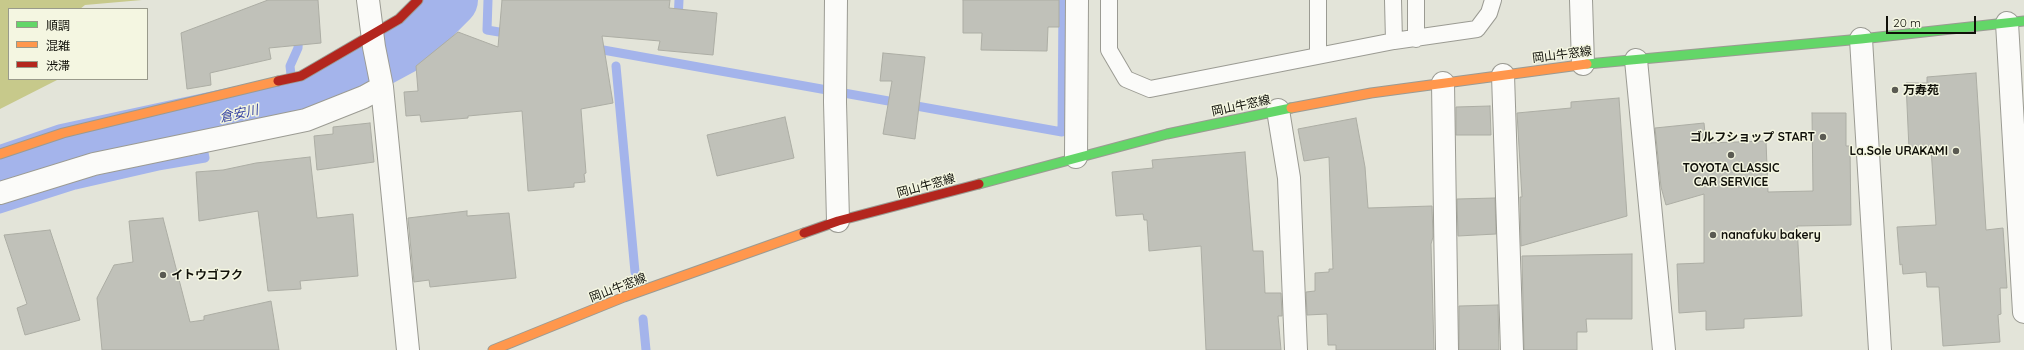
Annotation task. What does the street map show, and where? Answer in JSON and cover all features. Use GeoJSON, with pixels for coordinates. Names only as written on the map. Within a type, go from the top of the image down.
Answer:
{"type":"FeatureCollection","features":[{"type":"Feature","properties":{"kind":"main road"},"geometry":{"type":"LineString","coordinates":[[0,154],[63,133],[301,76],[373,41],[399,19],[418,0]]}},
{"type":"Feature","properties":{"kind":"main road","name":"岡山牛窓線"},"geometry":{"type":"LineString","coordinates":[[493,350],[624,297],[838,221],[1167,134],[1278,110],[1371,93],[1583,64],[1861,39],[2015,22]]}},
{"type":"Feature","properties":{"kind":"street"},"geometry":{"type":"LineString","coordinates":[[368,0],[373,41],[381,80],[408,350]]}},
{"type":"Feature","properties":{"kind":"street"},"geometry":{"type":"LineString","coordinates":[[836,0],[835,90],[838,221]]}},
{"type":"Feature","properties":{"kind":"street"},"geometry":{"type":"LineString","coordinates":[[1076,157],[1077,0]]}},
{"type":"Feature","properties":{"kind":"street"},"geometry":{"type":"LineString","coordinates":[[1581,0],[1583,64]]}},
{"type":"Feature","properties":{"kind":"street"},"geometry":{"type":"LineString","coordinates":[[2015,22],[2024,305]]}},
{"type":"Feature","properties":{"kind":"street"},"geometry":{"type":"LineString","coordinates":[[1861,39],[1880,350]]}},
{"type":"Feature","properties":{"kind":"street"},"geometry":{"type":"LineString","coordinates":[[1636,60],[1664,350]]}},
{"type":"Feature","properties":{"kind":"street"},"geometry":{"type":"LineString","coordinates":[[1502,75],[1512,350]]}},
{"type":"Feature","properties":{"kind":"street"},"geometry":{"type":"LineString","coordinates":[[0,193],[94,164],[306,120],[364,97],[381,80]]}},
{"type":"Feature","properties":{"kind":"street"},"geometry":{"type":"LineString","coordinates":[[1443,83],[1447,350]]}},
{"type":"Feature","properties":{"kind":"street"},"geometry":{"type":"LineString","coordinates":[[1278,110],[1289,178],[1296,350]]}},
{"type":"Feature","properties":{"kind":"lane"},"geometry":{"type":"LineString","coordinates":[[1109,0],[1108,50],[1126,79],[1150,89],[1394,41],[1477,29],[1489,13],[1494,0]]}},
{"type":"Feature","properties":{"kind":"lane"},"geometry":{"type":"LineString","coordinates":[[1318,0],[1318,55]]}},
{"type":"Feature","properties":{"kind":"lane"},"geometry":{"type":"LineString","coordinates":[[1393,0],[1394,41]]}},
{"type":"Feature","properties":{"kind":"lane"},"geometry":{"type":"LineString","coordinates":[[1416,0],[1416,39]]}},
{"type":"Feature","properties":{"kind":"green space"},"geometry":{"type":"Polygon","coordinates":[[[0,0],[142,0],[85,5],[81,8],[8,8],[8,80],[57,80],[0,109],[0,0]]]}},
{"type":"Feature","properties":{"kind":"building"},"geometry":{"type":"Polygon","coordinates":[[[268,0],[318,0],[321,43],[269,48],[271,59],[210,73],[211,85],[187,89],[181,33],[268,0]]]}},
{"type":"Feature","properties":{"kind":"building"},"geometry":{"type":"Polygon","coordinates":[[[502,0],[670,0],[669,8],[717,13],[713,55],[658,50],[660,41],[602,36],[613,103],[581,109],[586,173],[584,174],[585,182],[574,183],[574,187],[528,191],[522,111],[421,122],[420,115],[406,116],[404,92],[418,91],[416,66],[458,32],[498,47],[502,0]]]}},
{"type":"Feature","properties":{"kind":"building"},"geometry":{"type":"Polygon","coordinates":[[[963,0],[1059,0],[1059,27],[1048,27],[1047,51],[981,50],[982,33],[963,33],[963,0]]]}},
{"type":"Feature","properties":{"kind":"building"},"geometry":{"type":"Polygon","coordinates":[[[883,53],[925,57],[915,139],[883,134],[892,81],[880,81],[883,53]]]}},
{"type":"Feature","properties":{"kind":"building"},"geometry":{"type":"Polygon","coordinates":[[[1976,73],[1986,230],[2003,228],[2007,288],[2000,288],[2001,314],[1998,315],[2000,342],[1943,346],[1939,287],[1927,287],[1926,272],[1903,274],[1902,264],[1900,265],[1897,227],[1936,225],[1931,148],[1909,149],[1906,83],[1927,83],[1927,77],[1976,73]]]}},
{"type":"Feature","properties":{"kind":"building"},"geometry":{"type":"Polygon","coordinates":[[[1619,98],[1627,216],[1521,246],[1520,197],[1522,197],[1517,113],[1571,108],[1571,102],[1619,98]]]}},
{"type":"Feature","properties":{"kind":"building"},"geometry":{"type":"Polygon","coordinates":[[[1490,106],[1491,135],[1456,135],[1456,107],[1490,106]]]}},
{"type":"Feature","properties":{"kind":"building"},"geometry":{"type":"Polygon","coordinates":[[[1812,113],[1846,113],[1846,146],[1850,146],[1851,225],[1797,226],[1802,316],[1744,319],[1744,328],[1706,330],[1706,311],[1679,313],[1677,264],[1704,263],[1704,194],[1666,205],[1661,187],[1655,128],[1704,123],[1706,143],[1766,141],[1768,192],[1813,191],[1812,113]]]}},
{"type":"Feature","properties":{"kind":"building"},"geometry":{"type":"Polygon","coordinates":[[[785,117],[794,158],[717,176],[707,135],[785,117]]]}},
{"type":"Feature","properties":{"kind":"building"},"geometry":{"type":"Polygon","coordinates":[[[1356,118],[1365,167],[1368,208],[1432,206],[1433,237],[1431,244],[1434,350],[1336,350],[1336,345],[1328,345],[1327,314],[1307,315],[1306,292],[1315,291],[1315,273],[1329,272],[1329,269],[1333,269],[1329,157],[1304,161],[1298,129],[1356,118]]]}},
{"type":"Feature","properties":{"kind":"building"},"geometry":{"type":"Polygon","coordinates":[[[370,123],[374,162],[317,170],[314,136],[333,134],[333,127],[370,123]]]}},
{"type":"Feature","properties":{"kind":"building"},"geometry":{"type":"Polygon","coordinates":[[[1245,152],[1253,251],[1263,251],[1265,293],[1281,293],[1282,316],[1278,316],[1281,350],[1206,350],[1201,246],[1149,251],[1147,220],[1144,220],[1143,214],[1116,216],[1112,172],[1153,168],[1152,160],[1245,152]]]}},
{"type":"Feature","properties":{"kind":"building"},"geometry":{"type":"Polygon","coordinates":[[[310,157],[317,218],[353,214],[358,276],[300,281],[301,289],[268,291],[258,211],[199,221],[196,172],[223,170],[256,163],[310,157]]]}},
{"type":"Feature","properties":{"kind":"building"},"geometry":{"type":"Polygon","coordinates":[[[1495,198],[1496,234],[1458,236],[1457,199],[1495,198]]]}},
{"type":"Feature","properties":{"kind":"building"},"geometry":{"type":"Polygon","coordinates":[[[467,211],[467,216],[509,213],[516,278],[430,287],[429,280],[414,282],[408,218],[467,211]]]}},
{"type":"Feature","properties":{"kind":"building","name":"イトウゴフク"},"geometry":{"type":"Polygon","coordinates":[[[163,218],[190,322],[204,320],[204,316],[271,301],[279,350],[102,350],[97,298],[114,265],[133,262],[129,221],[163,218]]]}},
{"type":"Feature","properties":{"kind":"building"},"geometry":{"type":"Polygon","coordinates":[[[50,230],[80,320],[25,335],[17,308],[27,304],[4,235],[50,230]]]}},
{"type":"Feature","properties":{"kind":"building"},"geometry":{"type":"Polygon","coordinates":[[[1632,254],[1632,319],[1586,319],[1587,332],[1577,332],[1577,350],[1524,350],[1522,256],[1632,254]]]}},
{"type":"Feature","properties":{"kind":"building"},"geometry":{"type":"Polygon","coordinates":[[[1498,305],[1499,350],[1459,350],[1459,306],[1498,305]]]}},
{"type":"Feature","properties":{"kind":"waterway","name":"倉安川"},"geometry":{"type":"LineString","coordinates":[[0,173],[64,151],[309,98],[405,46],[451,0]]}},
{"type":"Feature","properties":{"kind":"waterway"},"geometry":{"type":"LineString","coordinates":[[488,0],[487,30],[511,34]]}},
{"type":"Feature","properties":{"kind":"waterway"},"geometry":{"type":"LineString","coordinates":[[678,21],[679,0]]}},
{"type":"Feature","properties":{"kind":"waterway"},"geometry":{"type":"LineString","coordinates":[[592,48],[1062,132],[1063,0]]}},
{"type":"Feature","properties":{"kind":"waterway"},"geometry":{"type":"LineString","coordinates":[[294,101],[290,66],[298,48],[299,33]]}},
{"type":"Feature","properties":{"kind":"waterway"},"geometry":{"type":"LineString","coordinates":[[616,66],[635,272]]}},
{"type":"Feature","properties":{"kind":"waterway"},"geometry":{"type":"LineString","coordinates":[[202,122],[202,131]]}},
{"type":"Feature","properties":{"kind":"waterway"},"geometry":{"type":"LineString","coordinates":[[0,209],[75,185],[158,166],[205,158],[204,153]]}},
{"type":"Feature","properties":{"kind":"waterway"},"geometry":{"type":"LineString","coordinates":[[643,319],[646,350]]}},
{"type":"Feature","properties":{"kind":"traffic: fast"},"geometry":{"type":"LineString","coordinates":[[1587,64],[1861,39],[2024,21]]}},
{"type":"Feature","properties":{"kind":"traffic: fast"},"geometry":{"type":"LineString","coordinates":[[979,184],[1167,134],[1291,108]]}},
{"type":"Feature","properties":{"kind":"traffic: slow"},"geometry":{"type":"LineString","coordinates":[[1291,108],[1371,93],[1587,64]]}},
{"type":"Feature","properties":{"kind":"traffic: slow"},"geometry":{"type":"LineString","coordinates":[[0,154],[63,133],[278,81]]}},
{"type":"Feature","properties":{"kind":"traffic: slow"},"geometry":{"type":"LineString","coordinates":[[493,350],[624,297],[804,233]]}},
{"type":"Feature","properties":{"kind":"traffic: jam"},"geometry":{"type":"LineString","coordinates":[[278,81],[301,76],[399,19],[418,0]]}},
{"type":"Feature","properties":{"kind":"traffic: jam"},"geometry":{"type":"LineString","coordinates":[[804,233],[838,221],[979,184]]}},
{"type":"Feature","properties":{"kind":"place","name":"万寿苑"},"geometry":{"type":"Point","coordinates":[1895,90]}},
{"type":"Feature","properties":{"kind":"place","name":"ゴルフショップ START"},"geometry":{"type":"Point","coordinates":[1823,137]}},
{"type":"Feature","properties":{"kind":"place","name":"La.Sole URAKAMI"},"geometry":{"type":"Point","coordinates":[1956,151]}},
{"type":"Feature","properties":{"kind":"place","name":"TOYOTA CLASSIC CAR SERVICE"},"geometry":{"type":"Point","coordinates":[1731,155]}},
{"type":"Feature","properties":{"kind":"place","name":"nanafuku bakery"},"geometry":{"type":"Point","coordinates":[1713,235]}},
{"type":"Feature","properties":{"kind":"place","name":"イトウゴフク"},"geometry":{"type":"Point","coordinates":[163,275]}}]}
